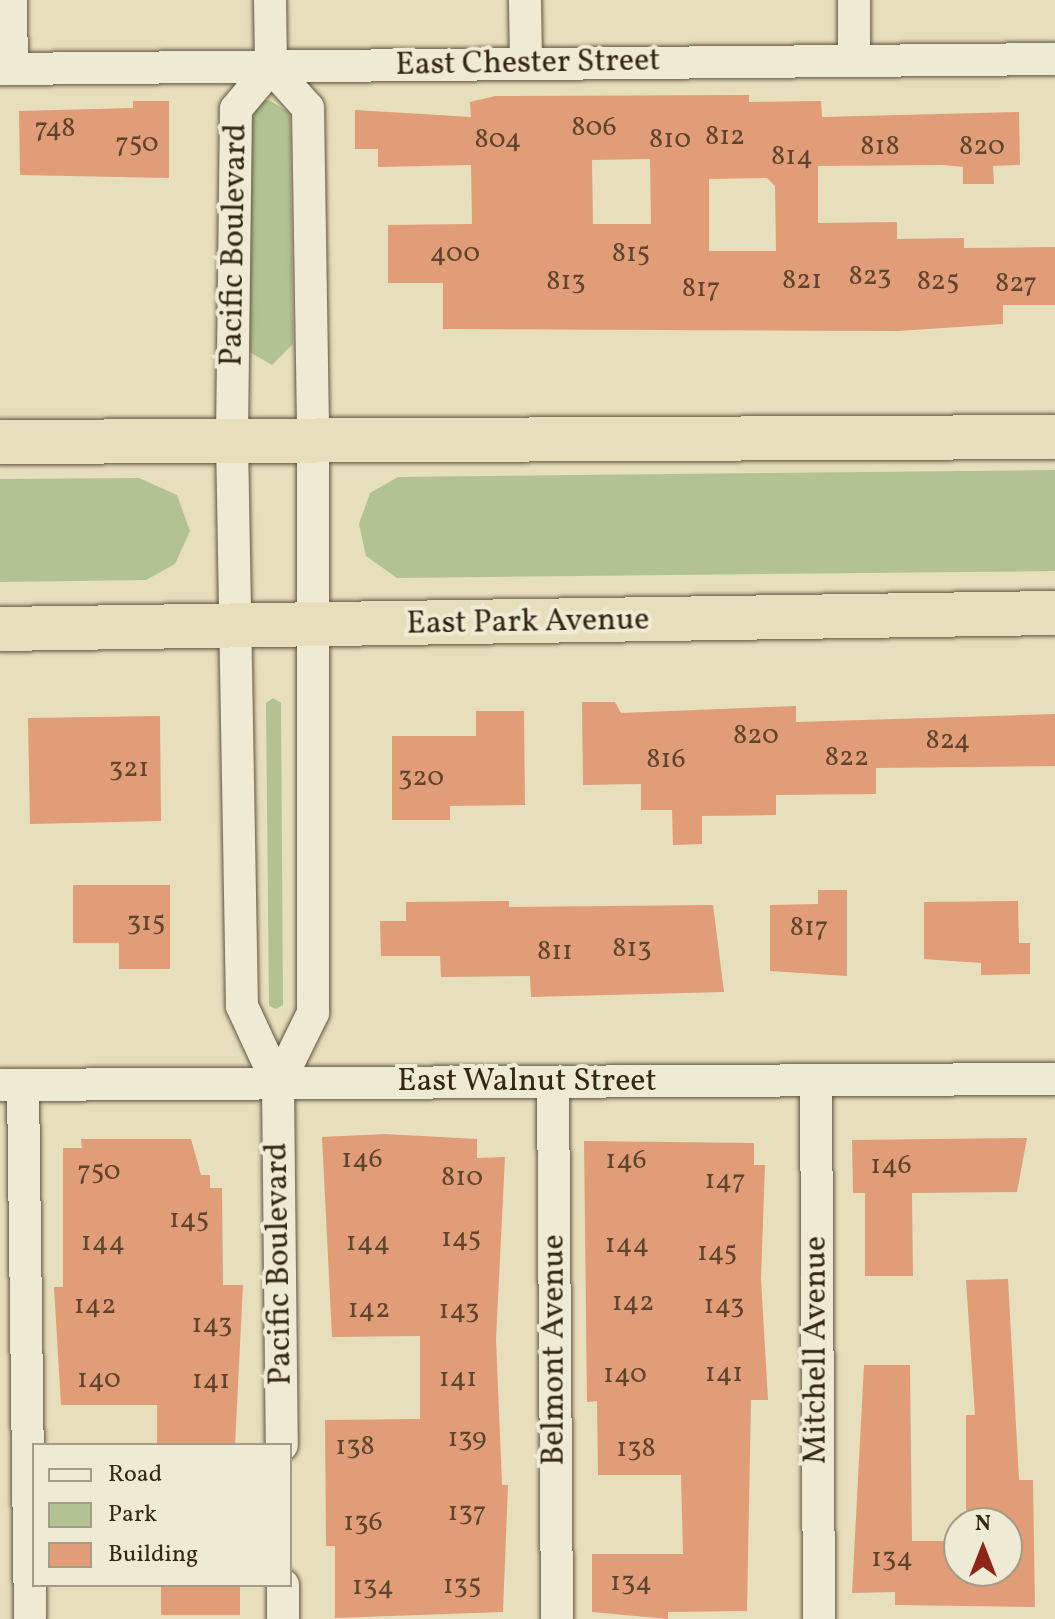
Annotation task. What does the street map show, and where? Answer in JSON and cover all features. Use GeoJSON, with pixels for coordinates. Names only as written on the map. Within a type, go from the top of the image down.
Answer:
{"type":"FeatureCollection","features":[{"type":"Feature","properties":{"kind":"highway"},"geometry":{"type":"LineString","coordinates":[[0,442],[1055,437]]}},
{"type":"Feature","properties":{"kind":"highway","name":"East Park Avenue"},"geometry":{"type":"LineString","coordinates":[[0,629],[310,628],[1055,613]]}},
{"type":"Feature","properties":{"kind":"street"},"geometry":{"type":"LineString","coordinates":[[6,69],[11,0]]}},
{"type":"Feature","properties":{"kind":"street"},"geometry":{"type":"LineString","coordinates":[[270,0],[271,67]]}},
{"type":"Feature","properties":{"kind":"street"},"geometry":{"type":"LineString","coordinates":[[525,0],[526,64]]}},
{"type":"Feature","properties":{"kind":"street"},"geometry":{"type":"LineString","coordinates":[[854,0],[854,60]]}},
{"type":"Feature","properties":{"kind":"street","name":"East Chester Street"},"geometry":{"type":"LineString","coordinates":[[6,69],[1055,59]]}},
{"type":"Feature","properties":{"kind":"street","name":"Pacific Boulevard"},"geometry":{"type":"LineString","coordinates":[[278,1084],[313,1013],[310,628],[313,439],[308,108],[271,67],[236,109],[232,440],[242,1006],[278,1084],[282,1443]]}},
{"type":"Feature","properties":{"kind":"street","name":"East Walnut Street"},"geometry":{"type":"LineString","coordinates":[[12,1085],[1055,1079]]}},
{"type":"Feature","properties":{"kind":"street","name":"Mitchell Avenue"},"geometry":{"type":"LineString","coordinates":[[816,1080],[819,1619]]}},
{"type":"Feature","properties":{"kind":"street","name":"Belmont Avenue"},"geometry":{"type":"LineString","coordinates":[[553,1082],[557,1619]]}},
{"type":"Feature","properties":{"kind":"street"},"geometry":{"type":"LineString","coordinates":[[12,1085],[30,1619]]}},
{"type":"Feature","properties":{"kind":"street"},"geometry":{"type":"LineString","coordinates":[[283,1587],[283,1619]]}},
{"type":"Feature","properties":{"kind":"green space"},"geometry":{"type":"Polygon","coordinates":[[[269,100],[290,113],[293,344],[272,365],[246,350],[246,117],[254,103],[269,100]]]}},
{"type":"Feature","properties":{"kind":"green space"},"geometry":{"type":"Polygon","coordinates":[[[1055,470],[1055,571],[397,578],[366,556],[359,524],[370,493],[398,477],[1055,470]]]}},
{"type":"Feature","properties":{"kind":"green space"},"geometry":{"type":"Polygon","coordinates":[[[139,478],[177,495],[190,531],[175,564],[146,580],[0,582],[0,479],[139,478]]]}},
{"type":"Feature","properties":{"kind":"green space"},"geometry":{"type":"Polygon","coordinates":[[[273,698],[281,703],[283,1005],[276,1009],[269,1006],[266,703],[273,698]]]}},
{"type":"Feature","properties":{"kind":"building"},"geometry":{"type":"Polygon","coordinates":[[[749,95],[749,102],[821,101],[822,117],[1019,112],[1020,165],[993,166],[994,184],[963,184],[963,167],[944,165],[818,166],[818,223],[897,222],[897,239],[964,238],[964,248],[1055,247],[1055,305],[1003,305],[1003,324],[898,331],[443,329],[443,283],[388,283],[388,225],[472,224],[471,165],[378,167],[378,149],[355,149],[355,110],[471,117],[470,102],[495,96],[749,95]],[[650,159],[592,160],[593,224],[651,224],[650,159]],[[767,178],[709,179],[709,251],[776,251],[775,186],[767,178]]]}},
{"type":"Feature","properties":{"kind":"building"},"geometry":{"type":"Polygon","coordinates":[[[133,101],[169,101],[169,178],[20,175],[19,111],[133,108],[133,101]]]}},
{"type":"Feature","properties":{"kind":"building"},"geometry":{"type":"Polygon","coordinates":[[[582,702],[615,702],[621,713],[796,706],[796,722],[1055,714],[1055,766],[876,768],[876,794],[776,795],[776,815],[702,816],[702,844],[673,845],[672,810],[641,810],[641,784],[583,785],[582,702]]]}},
{"type":"Feature","properties":{"kind":"building"},"geometry":{"type":"Polygon","coordinates":[[[476,711],[524,711],[525,805],[450,806],[450,820],[392,820],[392,736],[476,736],[476,711]]]}},
{"type":"Feature","properties":{"kind":"building"},"geometry":{"type":"Polygon","coordinates":[[[160,716],[161,821],[30,824],[28,718],[160,716]]]}},
{"type":"Feature","properties":{"kind":"building"},"geometry":{"type":"Polygon","coordinates":[[[73,885],[170,885],[170,969],[119,969],[119,943],[73,943],[73,885]]]}},
{"type":"Feature","properties":{"kind":"building"},"geometry":{"type":"Polygon","coordinates":[[[818,890],[847,890],[847,976],[770,971],[770,905],[818,904],[818,890]]]}},
{"type":"Feature","properties":{"kind":"building"},"geometry":{"type":"Polygon","coordinates":[[[509,901],[509,907],[713,905],[724,992],[531,997],[530,976],[441,977],[440,956],[381,956],[380,921],[406,921],[406,902],[509,901]]]}},
{"type":"Feature","properties":{"kind":"building"},"geometry":{"type":"Polygon","coordinates":[[[1018,901],[1019,943],[1030,943],[1030,974],[981,975],[981,963],[924,959],[924,902],[1018,901]]]}},
{"type":"Feature","properties":{"kind":"building"},"geometry":{"type":"Polygon","coordinates":[[[385,1134],[477,1139],[477,1158],[505,1157],[496,1339],[502,1485],[508,1485],[503,1612],[335,1618],[335,1546],[326,1546],[325,1420],[420,1419],[420,1336],[332,1337],[322,1137],[385,1134]]]}},
{"type":"Feature","properties":{"kind":"building"},"geometry":{"type":"Polygon","coordinates":[[[1027,1138],[1017,1192],[912,1193],[913,1276],[865,1276],[865,1193],[853,1193],[852,1140],[1027,1138]]]}},
{"type":"Feature","properties":{"kind":"building"},"geometry":{"type":"Polygon","coordinates":[[[81,1139],[191,1139],[201,1175],[210,1175],[210,1188],[222,1188],[223,1285],[243,1285],[235,1443],[157,1443],[157,1405],[61,1405],[54,1287],[63,1287],[63,1148],[82,1148],[81,1139]]]}},
{"type":"Feature","properties":{"kind":"building"},"geometry":{"type":"Polygon","coordinates":[[[584,1141],[754,1143],[754,1165],[765,1165],[761,1279],[768,1400],[751,1400],[747,1611],[668,1612],[668,1619],[592,1612],[592,1554],[683,1554],[681,1475],[598,1475],[597,1401],[587,1402],[584,1141]]]}},
{"type":"Feature","properties":{"kind":"building"},"geometry":{"type":"Polygon","coordinates":[[[1008,1279],[1019,1480],[1033,1480],[1035,1607],[895,1605],[895,1592],[852,1593],[864,1365],[910,1365],[912,1541],[943,1541],[943,1587],[1023,1587],[1023,1507],[966,1507],[966,1415],[975,1415],[966,1280],[1008,1279]]]}},
{"type":"Feature","properties":{"kind":"building"},"geometry":{"type":"Polygon","coordinates":[[[161,1587],[240,1587],[240,1615],[161,1615],[161,1587]]]}}]}
